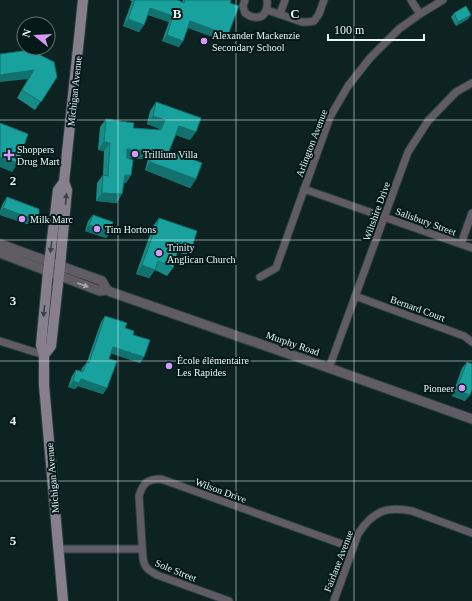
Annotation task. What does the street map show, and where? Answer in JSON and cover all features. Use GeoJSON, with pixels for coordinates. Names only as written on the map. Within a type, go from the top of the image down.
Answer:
{"type":"FeatureCollection","features":[{"type":"Feature","properties":{"kind":"main road","name":"Michigan Avenue"},"geometry":{"type":"LineString","coordinates":[[44,355],[51,346],[60,271],[67,190],[64,182],[84,0]]}},
{"type":"Feature","properties":{"kind":"main road","name":"Michigan Avenue"},"geometry":{"type":"LineString","coordinates":[[63,601],[44,385],[44,355],[41,345],[58,190],[64,182]]}},
{"type":"Feature","properties":{"kind":"street"},"geometry":{"type":"LineString","coordinates":[[245,0],[243,6],[245,13],[255,18],[262,16],[267,10],[268,6],[266,0]]}},
{"type":"Feature","properties":{"kind":"street"},"geometry":{"type":"LineString","coordinates":[[280,14],[285,0]]}},
{"type":"Feature","properties":{"kind":"street"},"geometry":{"type":"LineString","coordinates":[[267,10],[302,22],[309,22],[314,21],[319,14],[324,0]]}},
{"type":"Feature","properties":{"kind":"street"},"geometry":{"type":"LineString","coordinates":[[411,0],[420,14]]}},
{"type":"Feature","properties":{"kind":"street","name":"Arlington Avenue"},"geometry":{"type":"LineString","coordinates":[[260,277],[276,268],[330,117],[348,86],[370,58],[399,29],[443,0]]}},
{"type":"Feature","properties":{"kind":"street","name":"Wiltshire Drive"},"geometry":{"type":"LineString","coordinates":[[329,368],[408,152],[428,121],[456,92],[472,83]]}},
{"type":"Feature","properties":{"kind":"street","name":"Salisbury Street"},"geometry":{"type":"LineString","coordinates":[[304,189],[472,248]]}},
{"type":"Feature","properties":{"kind":"street"},"geometry":{"type":"LineString","coordinates":[[461,244],[472,213]]}},
{"type":"Feature","properties":{"kind":"street","name":"Murphy Road"},"geometry":{"type":"LineString","coordinates":[[0,244],[49,267]]}},
{"type":"Feature","properties":{"kind":"street","name":"Murphy Road"},"geometry":{"type":"LineString","coordinates":[[0,253],[102,282],[107,290],[472,419]]}},
{"type":"Feature","properties":{"kind":"street","name":"Bernard Court"},"geometry":{"type":"LineString","coordinates":[[355,296],[464,336],[472,342]]}},
{"type":"Feature","properties":{"kind":"street"},"geometry":{"type":"LineString","coordinates":[[0,341],[44,355]]}},
{"type":"Feature","properties":{"kind":"street","name":"Wilson Drive"},"geometry":{"type":"LineString","coordinates":[[142,549],[139,496],[141,489],[146,482],[152,479],[161,479],[353,548]]}},
{"type":"Feature","properties":{"kind":"street","name":"Fairlane Avenue"},"geometry":{"type":"LineString","coordinates":[[334,601],[358,534],[370,519],[381,512],[389,509],[412,511],[472,533]]}},
{"type":"Feature","properties":{"kind":"street"},"geometry":{"type":"LineString","coordinates":[[58,549],[142,549]]}},
{"type":"Feature","properties":{"kind":"street","name":"Sole Street"},"geometry":{"type":"LineString","coordinates":[[142,549],[144,565],[147,569],[157,575],[229,601]]}},
{"type":"Feature","properties":{"kind":"building"},"geometry":{"type":"Polygon","coordinates":[[[135,0],[177,0],[184,3],[185,0],[231,0],[230,3],[239,6],[228,35],[190,21],[183,41],[167,35],[173,16],[150,8],[144,25],[128,19],[135,0]]]}},
{"type":"Feature","properties":{"kind":"building"},"geometry":{"type":"Polygon","coordinates":[[[466,6],[471,15],[458,22],[454,13],[466,6]]]}},
{"type":"Feature","properties":{"kind":"building"},"geometry":{"type":"Polygon","coordinates":[[[16,52],[16,56],[42,56],[54,62],[57,77],[41,102],[22,90],[34,70],[0,75],[0,54],[16,52]]]}},
{"type":"Feature","properties":{"kind":"building","name":"Trillium Villa"},"geometry":{"type":"Polygon","coordinates":[[[156,102],[201,118],[196,132],[179,126],[169,151],[202,163],[196,179],[150,162],[153,151],[127,149],[127,158],[133,160],[131,175],[125,175],[122,194],[102,193],[103,175],[108,176],[110,143],[104,142],[106,119],[134,123],[133,128],[161,130],[165,120],[153,116],[156,102]]]}},
{"type":"Feature","properties":{"kind":"building"},"geometry":{"type":"Polygon","coordinates":[[[0,123],[28,134],[18,163],[0,157],[0,123]]]}},
{"type":"Feature","properties":{"kind":"building"},"geometry":{"type":"Polygon","coordinates":[[[7,197],[39,209],[39,215],[31,218],[3,208],[7,197]]]}},
{"type":"Feature","properties":{"kind":"building"},"geometry":{"type":"Polygon","coordinates":[[[93,215],[113,222],[110,232],[89,225],[93,215]]]}},
{"type":"Feature","properties":{"kind":"building","name":"Trinity Anglican Church"},"geometry":{"type":"Polygon","coordinates":[[[159,218],[197,231],[192,247],[180,242],[173,268],[158,261],[155,270],[142,265],[159,218]]]}},
{"type":"Feature","properties":{"kind":"building"},"geometry":{"type":"Polygon","coordinates":[[[105,316],[127,323],[125,328],[134,331],[133,335],[150,340],[144,357],[113,347],[109,359],[117,361],[107,388],[81,379],[79,383],[73,381],[76,370],[83,372],[87,362],[89,363],[105,316]]]}},
{"type":"Feature","properties":{"kind":"building"},"geometry":{"type":"Polygon","coordinates":[[[467,362],[472,364],[472,389],[470,395],[456,390],[467,362]]]}},
{"type":"Feature","properties":{"kind":"place","name":"Alexander Mackenzie Secondary School"},"geometry":{"type":"Point","coordinates":[204,41]}},
{"type":"Feature","properties":{"kind":"place","name":"Trillium Villa"},"geometry":{"type":"Point","coordinates":[135,154]}},
{"type":"Feature","properties":{"kind":"place","name":"Shoppers Drug Mart"},"geometry":{"type":"Point","coordinates":[9,155]}},
{"type":"Feature","properties":{"kind":"place","name":"Milk Marc"},"geometry":{"type":"Point","coordinates":[22,219]}},
{"type":"Feature","properties":{"kind":"place","name":"Tim Hortons"},"geometry":{"type":"Point","coordinates":[97,229]}},
{"type":"Feature","properties":{"kind":"place","name":"Trinity Anglican Church"},"geometry":{"type":"Point","coordinates":[159,253]}},
{"type":"Feature","properties":{"kind":"place","name":"École élémentaire Les Rapides"},"geometry":{"type":"Point","coordinates":[169,366]}},
{"type":"Feature","properties":{"kind":"place","name":"Pioneer"},"geometry":{"type":"Point","coordinates":[462,388]}}]}
